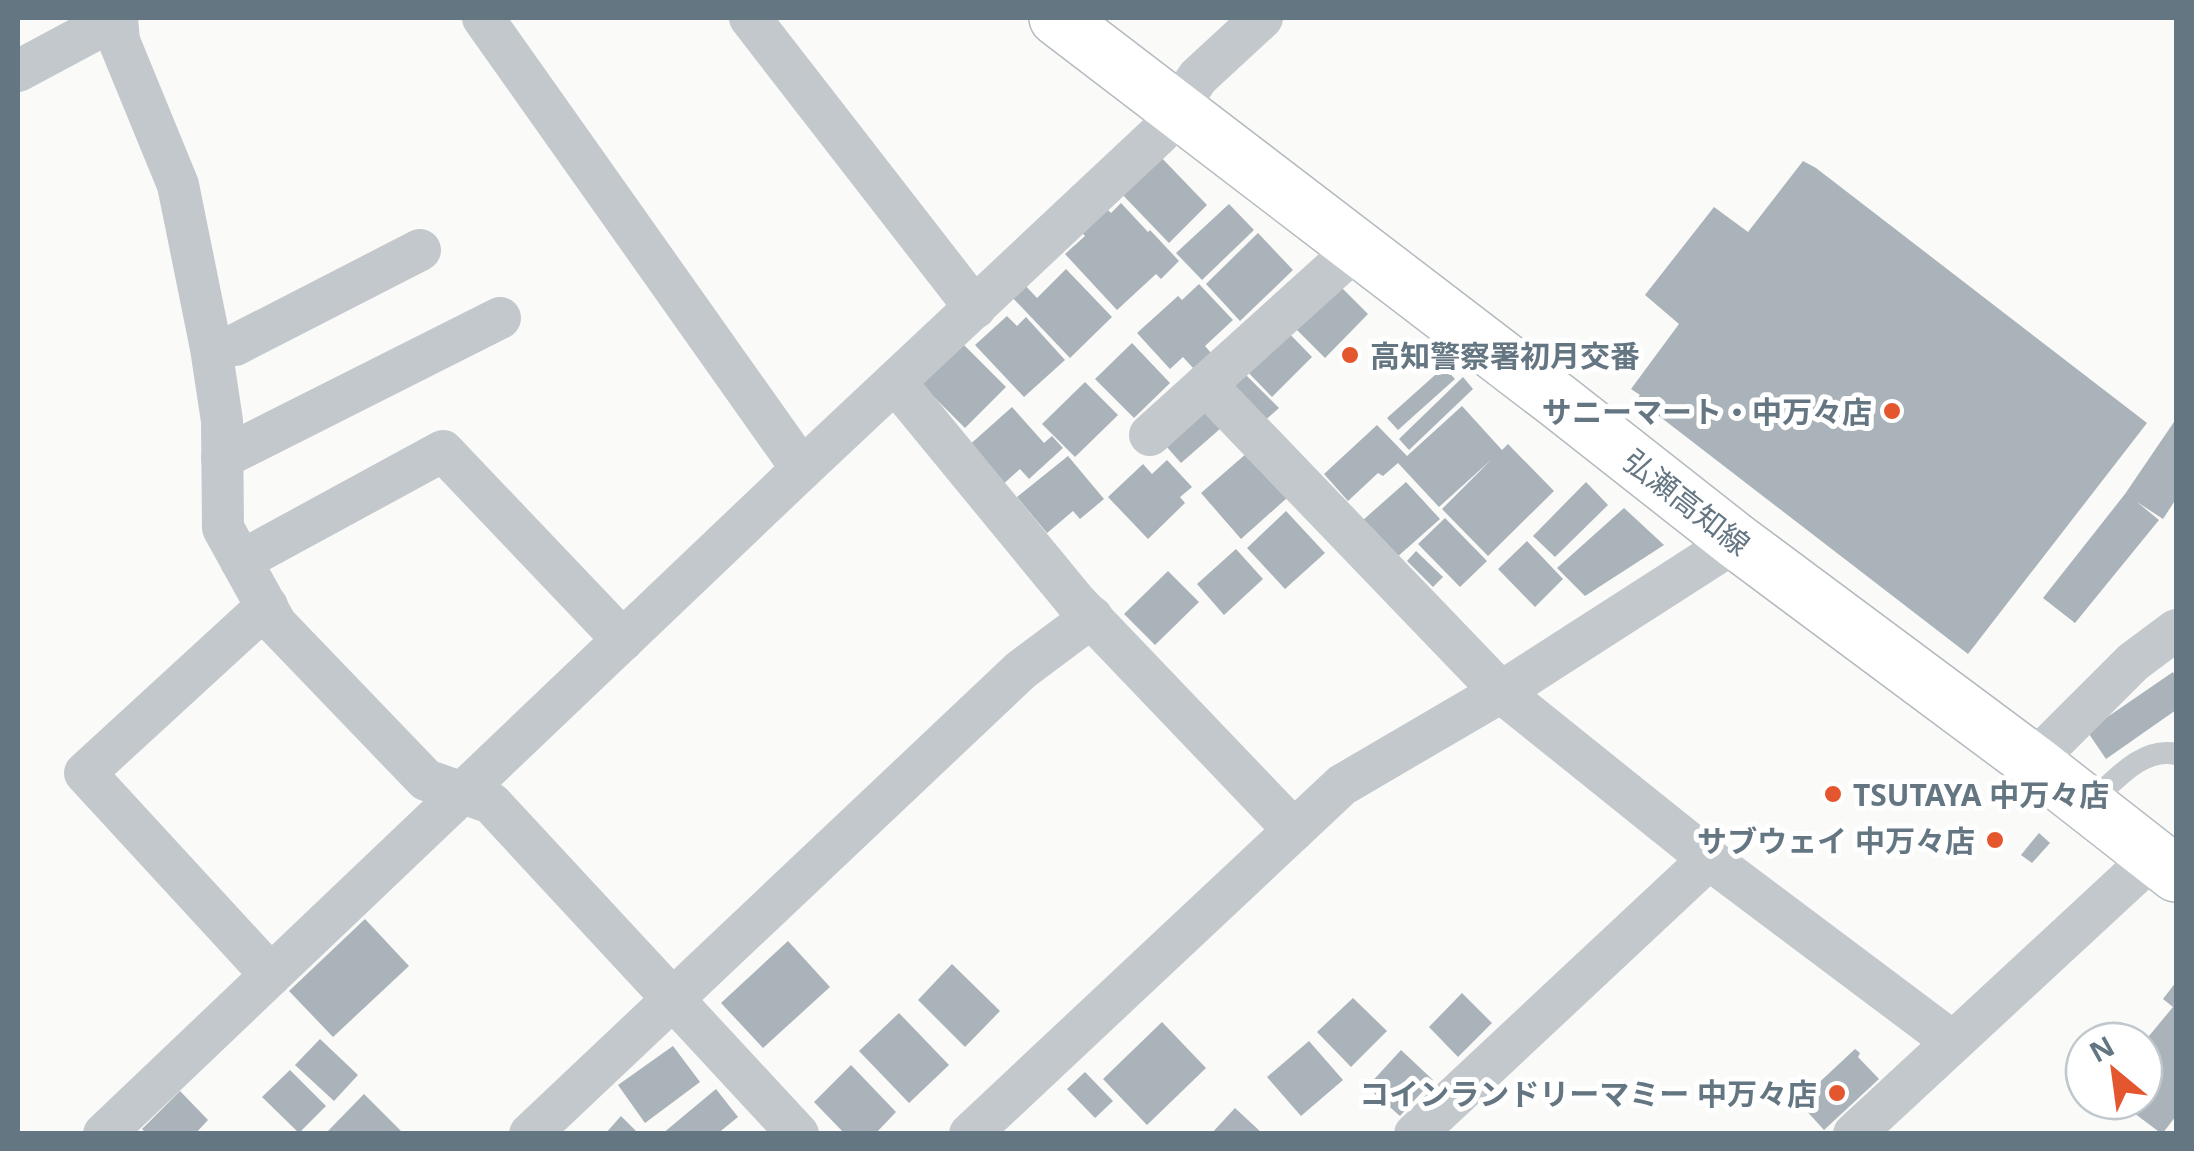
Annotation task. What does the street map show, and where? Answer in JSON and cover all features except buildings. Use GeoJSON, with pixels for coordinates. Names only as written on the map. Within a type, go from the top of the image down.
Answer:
{"type":"FeatureCollection","features":[{"type":"Feature","properties":{"kind":"main road","name":"弘瀬高知線"},"geometry":{"type":"LineString","coordinates":[[1058,18],[2165,865]]}},
{"type":"Feature","properties":{"kind":"street"},"geometry":{"type":"LineString","coordinates":[[18,70],[117,18],[119,41],[178,185],[222,421],[223,528],[276,624],[426,780],[491,803],[798,1134]]}},
{"type":"Feature","properties":{"kind":"street"},"geometry":{"type":"LineString","coordinates":[[483,18],[802,469]]}},
{"type":"Feature","properties":{"kind":"street"},"geometry":{"type":"LineString","coordinates":[[750,18],[974,308]]}},
{"type":"Feature","properties":{"kind":"street"},"geometry":{"type":"LineString","coordinates":[[104,1134],[1160,133],[1198,76],[1262,18]]}},
{"type":"Feature","properties":{"kind":"street"},"geometry":{"type":"LineString","coordinates":[[1150,435],[1358,247]]}},
{"type":"Feature","properties":{"kind":"street"},"geometry":{"type":"LineString","coordinates":[[211,348],[235,345],[420,250]]}},
{"type":"Feature","properties":{"kind":"street"},"geometry":{"type":"LineString","coordinates":[[222,458],[500,318]]}},
{"type":"Feature","properties":{"kind":"street"},"geometry":{"type":"LineString","coordinates":[[895,382],[1076,602],[1294,830]]}},
{"type":"Feature","properties":{"kind":"street"},"geometry":{"type":"LineString","coordinates":[[1206,385],[1501,692],[1709,859],[1952,1042]]}},
{"type":"Feature","properties":{"kind":"street"},"geometry":{"type":"LineString","coordinates":[[241,560],[443,451],[623,640]]}},
{"type":"Feature","properties":{"kind":"street"},"geometry":{"type":"LineString","coordinates":[[970,1134],[1342,785],[1501,692],[1736,540]]}},
{"type":"Feature","properties":{"kind":"street"},"geometry":{"type":"LineString","coordinates":[[266,606],[84,773],[270,975]]}},
{"type":"Feature","properties":{"kind":"street"},"geometry":{"type":"LineString","coordinates":[[530,1134],[1021,670],[1092,617]]}},
{"type":"Feature","properties":{"kind":"street"},"geometry":{"type":"LineString","coordinates":[[2033,762],[2133,662],[2176,630]]}},
{"type":"Feature","properties":{"kind":"street"},"geometry":{"type":"LineString","coordinates":[[1416,1134],[1709,859]]}},
{"type":"Feature","properties":{"kind":"street"},"geometry":{"type":"LineString","coordinates":[[1854,1134],[1952,1042],[2165,865]]}},
{"type":"Feature","properties":{"kind":"lane"},"geometry":{"type":"LineString","coordinates":[[2088,805],[2131,766],[2162,751],[2176,754]]}},
{"type":"Feature","properties":{"kind":"place","name":"高知警察署初月交番"},"geometry":{"type":"Point","coordinates":[1350,355]}},
{"type":"Feature","properties":{"kind":"place","name":"サニーマート・中万々店"},"geometry":{"type":"Point","coordinates":[1892,411]}},
{"type":"Feature","properties":{"kind":"place","name":"TSUTAYA 中万々店"},"geometry":{"type":"Point","coordinates":[1833,794]}},
{"type":"Feature","properties":{"kind":"place","name":"サブウェイ 中万々店"},"geometry":{"type":"Point","coordinates":[1995,840]}},
{"type":"Feature","properties":{"kind":"place","name":"コインランドリーマミー 中万々店"},"geometry":{"type":"Point","coordinates":[1837,1093]}}]}
